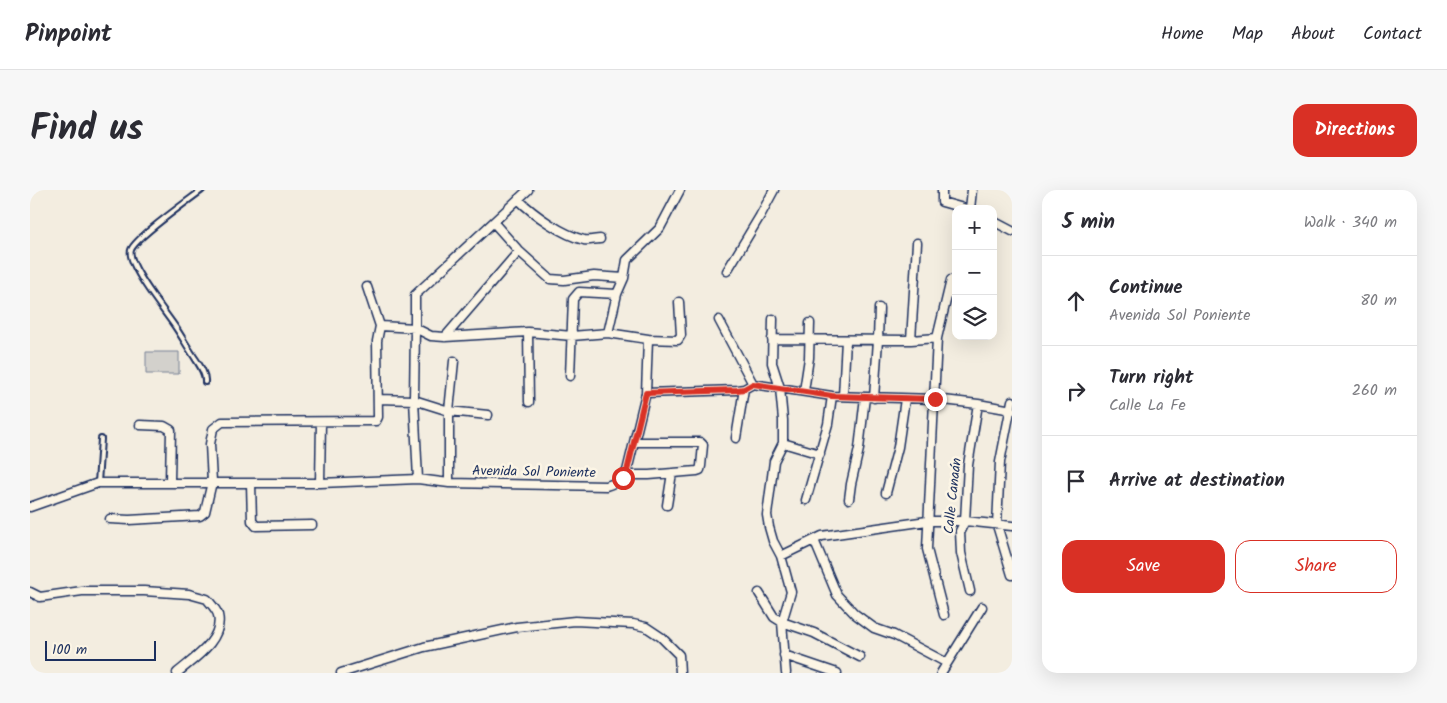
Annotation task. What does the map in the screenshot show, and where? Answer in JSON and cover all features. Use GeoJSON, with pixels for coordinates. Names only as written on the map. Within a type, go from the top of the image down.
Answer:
{"type":"FeatureCollection","features":[{"type":"Feature","properties":{"kind":"street"},"geometry":{"type":"LineString","coordinates":[[418,479],[414,400],[415,295],[528,190]]}},
{"type":"Feature","properties":{"kind":"street"},"geometry":{"type":"LineString","coordinates":[[608,333],[617,294],[624,278],[627,260],[660,228],[680,190]]}},
{"type":"Feature","properties":{"kind":"street"},"geometry":{"type":"LineString","coordinates":[[727,271],[774,190]]}},
{"type":"Feature","properties":{"kind":"street"},"geometry":{"type":"LineString","coordinates":[[942,190],[942,202],[954,205]]}},
{"type":"Feature","properties":{"kind":"street"},"geometry":{"type":"LineString","coordinates":[[970,205],[972,190]]}},
{"type":"Feature","properties":{"kind":"street"},"geometry":{"type":"LineString","coordinates":[[518,199],[531,212],[565,232],[585,240],[600,239]]}},
{"type":"Feature","properties":{"kind":"street"},"geometry":{"type":"LineString","coordinates":[[494,223],[519,251],[550,279],[564,280],[594,276],[624,278]]}},
{"type":"Feature","properties":{"kind":"street"},"geometry":{"type":"LineString","coordinates":[[997,223],[1012,231]]}},
{"type":"Feature","properties":{"kind":"street"},"geometry":{"type":"LineString","coordinates":[[911,340],[918,243]]}},
{"type":"Feature","properties":{"kind":"street"},"geometry":{"type":"LineString","coordinates":[[445,337],[519,251]]}},
{"type":"Feature","properties":{"kind":"street"},"geometry":{"type":"LineString","coordinates":[[944,615],[927,549],[937,338],[951,280]]}},
{"type":"Feature","properties":{"kind":"street"},"geometry":{"type":"LineString","coordinates":[[110,519],[129,520],[200,516],[205,512],[212,482],[210,444],[213,429],[222,422],[376,422],[378,417],[377,341],[380,326],[368,288]]}},
{"type":"Feature","properties":{"kind":"street"},"geometry":{"type":"LineString","coordinates":[[570,376],[573,299],[579,292],[617,294]]}},
{"type":"Feature","properties":{"kind":"street"},"geometry":{"type":"LineString","coordinates":[[380,326],[415,328],[430,336],[445,337],[528,332],[572,336],[608,333],[648,339],[678,340],[681,335],[679,302]]}},
{"type":"Feature","properties":{"kind":"street"},"geometry":{"type":"LineString","coordinates":[[849,499],[869,398],[878,340],[879,308]]}},
{"type":"Feature","properties":{"kind":"street"},"geometry":{"type":"LineString","coordinates":[[773,319],[772,363],[780,388],[783,420],[782,443],[774,461],[767,515],[773,541],[781,556],[792,592],[782,622],[786,673]]}},
{"type":"Feature","properties":{"kind":"street"},"geometry":{"type":"LineString","coordinates":[[719,320],[753,384]]}},
{"type":"Feature","properties":{"kind":"street"},"geometry":{"type":"LineString","coordinates":[[804,392],[809,358],[810,323]]}},
{"type":"Feature","properties":{"kind":"street"},"geometry":{"type":"LineString","coordinates":[[528,332],[529,402]]}},
{"type":"Feature","properties":{"kind":"street"},"geometry":{"type":"LineString","coordinates":[[772,339],[911,340],[937,338]]}},
{"type":"Feature","properties":{"kind":"street"},"geometry":{"type":"LineString","coordinates":[[634,442],[702,443],[700,470],[649,475],[625,475],[646,393],[648,339]]}},
{"type":"Feature","properties":{"kind":"street"},"geometry":{"type":"LineString","coordinates":[[843,396],[846,340]]}},
{"type":"Feature","properties":{"kind":"street"},"geometry":{"type":"LineString","coordinates":[[450,483],[449,411],[454,361]]}},
{"type":"Feature","properties":{"kind":"street"},"geometry":{"type":"LineString","coordinates":[[646,393],[744,389],[753,384],[832,396],[935,399],[1012,407],[1000,462],[997,525],[1012,575]]}},
{"type":"Feature","properties":{"kind":"street"},"geometry":{"type":"LineString","coordinates":[[736,438],[744,389]]}},
{"type":"Feature","properties":{"kind":"street"},"geometry":{"type":"LineString","coordinates":[[806,500],[828,424],[832,396]]}},
{"type":"Feature","properties":{"kind":"street"},"geometry":{"type":"LineString","coordinates":[[378,399],[414,400],[449,411],[488,415]]}},
{"type":"Feature","properties":{"kind":"street"},"geometry":{"type":"LineString","coordinates":[[886,493],[898,447],[905,399]]}},
{"type":"Feature","properties":{"kind":"street","name":"Calle Canaán"},"geometry":{"type":"LineString","coordinates":[[970,591],[961,553],[960,531],[964,521],[968,465],[978,404]]}},
{"type":"Feature","properties":{"kind":"street"},"geometry":{"type":"LineString","coordinates":[[320,483],[322,422]]}},
{"type":"Feature","properties":{"kind":"street"},"geometry":{"type":"LineString","coordinates":[[140,425],[164,426],[171,430],[170,482]]}},
{"type":"Feature","properties":{"kind":"street"},"geometry":{"type":"LineString","coordinates":[[782,443],[820,454]]}},
{"type":"Feature","properties":{"kind":"street"},"geometry":{"type":"LineString","coordinates":[[666,505],[672,473]]}},
{"type":"Feature","properties":{"kind":"street","name":"Avenida Sol Poniente"},"geometry":{"type":"LineString","coordinates":[[30,507],[98,483],[320,483],[418,479],[450,483],[606,486],[616,483],[625,475]]}},
{"type":"Feature","properties":{"kind":"street"},"geometry":{"type":"LineString","coordinates":[[251,483],[252,521],[256,526],[312,525]]}},
{"type":"Feature","properties":{"kind":"street"},"geometry":{"type":"LineString","coordinates":[[781,556],[822,536],[928,521],[964,521],[1012,526]]}},
{"type":"Feature","properties":{"kind":"street"},"geometry":{"type":"LineString","coordinates":[[814,540],[837,594],[855,614],[874,628],[894,635],[947,663]]}},
{"type":"Feature","properties":{"kind":"street"},"geometry":{"type":"LineString","coordinates":[[30,592],[40,597],[82,591],[144,591],[189,594],[207,599],[218,614],[219,628],[210,644],[177,673]]}},
{"type":"Feature","properties":{"kind":"street"},"geometry":{"type":"LineString","coordinates":[[758,593],[774,617],[782,622],[814,633],[860,657]]}},
{"type":"Feature","properties":{"kind":"street"},"geometry":{"type":"LineString","coordinates":[[941,673],[982,607]]}},
{"type":"Feature","properties":{"kind":"street"},"geometry":{"type":"LineString","coordinates":[[341,673],[424,646],[517,627],[576,621],[633,624],[646,627],[661,637],[679,655],[680,673]]}},
{"type":"Feature","properties":{"kind":"street"},"geometry":{"type":"LineString","coordinates":[[784,655],[837,673]]}},
{"type":"Feature","properties":{"kind":"lane"},"geometry":{"type":"LineString","coordinates":[[202,190],[143,236],[132,248],[130,258],[194,357],[205,378],[205,382]]}},
{"type":"Feature","properties":{"kind":"lane"},"geometry":{"type":"LineString","coordinates":[[98,483],[101,439]]}},
{"type":"Feature","properties":{"kind":"shaded area"},"geometry":{"type":"Polygon","coordinates":[[[146,352],[179,352],[179,374],[146,374],[146,352]]]}},
{"type":"Feature","properties":{"kind":"route"},"geometry":{"type":"LineString","coordinates":[[623,478],[627,471],[646,393],[737,390],[744,389],[753,384],[832,396],[935,399]]}}]}
